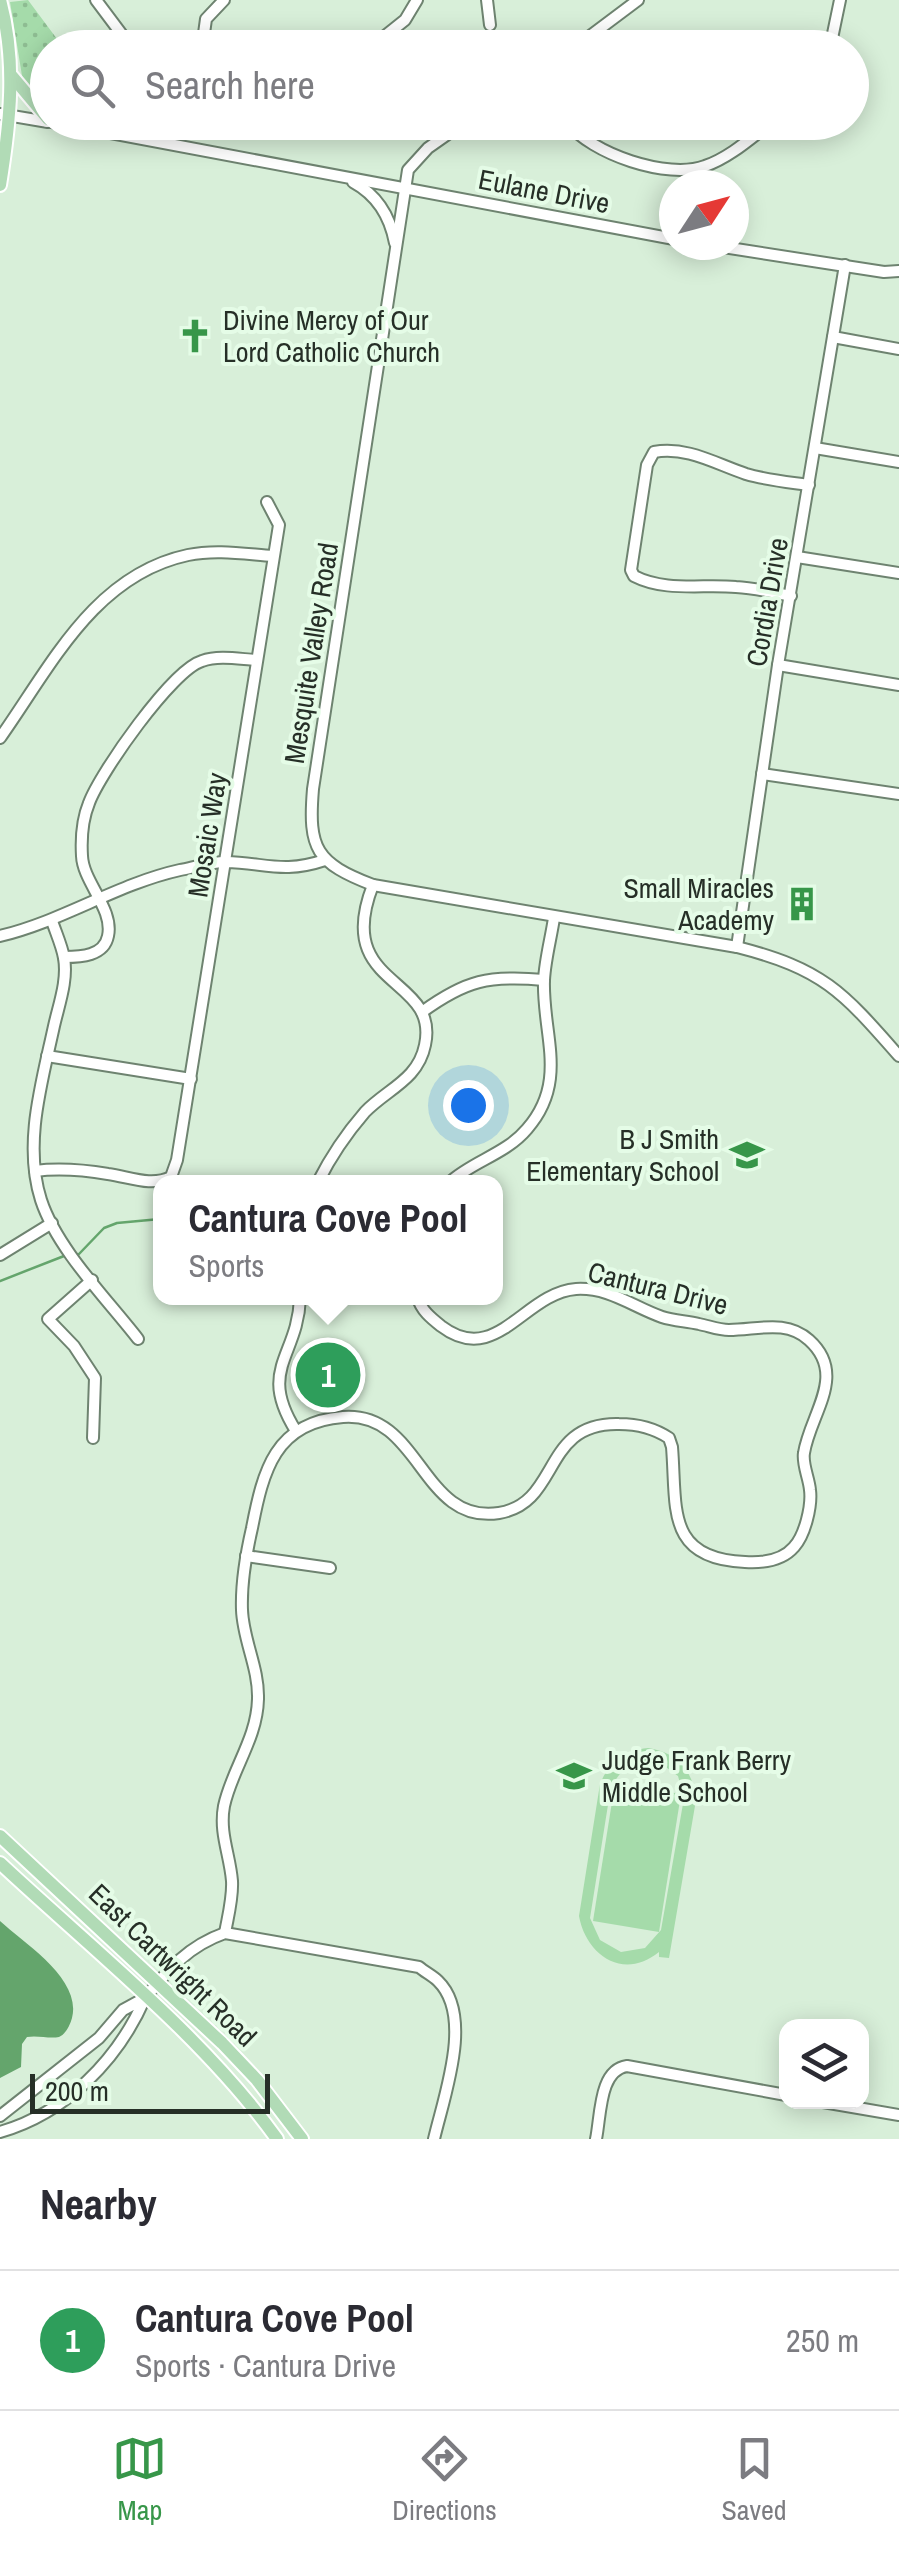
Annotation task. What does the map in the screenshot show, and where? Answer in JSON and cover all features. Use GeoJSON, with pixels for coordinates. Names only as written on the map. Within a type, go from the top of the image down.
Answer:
{"type":"FeatureCollection","features":[{"type":"Feature","properties":{"kind":"main road"},"geometry":{"type":"LineString","coordinates":[[0,0],[11,74],[0,185]]}},
{"type":"Feature","properties":{"kind":"main road"},"geometry":{"type":"LineString","coordinates":[[11,74],[30,102]]}},
{"type":"Feature","properties":{"kind":"main road","name":"East Cartwright Road"},"geometry":{"type":"LineString","coordinates":[[0,1836],[257,2080],[302,2139]]}},
{"type":"Feature","properties":{"kind":"main road","name":"East Cartwright Road"},"geometry":{"type":"LineString","coordinates":[[0,1863],[222,2072],[256,2108],[278,2139]]}},
{"type":"Feature","properties":{"kind":"street"},"geometry":{"type":"LineString","coordinates":[[96,0],[118,30]]}},
{"type":"Feature","properties":{"kind":"street"},"geometry":{"type":"LineString","coordinates":[[204,30],[206,19],[224,0]]}},
{"type":"Feature","properties":{"kind":"street"},"geometry":{"type":"LineString","coordinates":[[392,30],[417,0]]}},
{"type":"Feature","properties":{"kind":"street"},"geometry":{"type":"LineString","coordinates":[[487,0],[490,24]]}},
{"type":"Feature","properties":{"kind":"street"},"geometry":{"type":"LineString","coordinates":[[598,30],[638,0]]}},
{"type":"Feature","properties":{"kind":"street"},"geometry":{"type":"LineString","coordinates":[[834,30],[840,0]]}},
{"type":"Feature","properties":{"kind":"street"},"geometry":{"type":"LineString","coordinates":[[5,114],[30,118]]}},
{"type":"Feature","properties":{"kind":"street"},"geometry":{"type":"LineString","coordinates":[[151,140],[405,187],[408,170],[417,157],[440,140]]}},
{"type":"Feature","properties":{"kind":"street"},"geometry":{"type":"LineString","coordinates":[[589,140],[602,151],[682,171],[704,167],[745,140]]}},
{"type":"Feature","properties":{"kind":"street"},"geometry":{"type":"LineString","coordinates":[[343,176],[362,186],[381,206],[393,230],[397,253]]}},
{"type":"Feature","properties":{"kind":"street","name":"Eulane Drive"},"geometry":{"type":"LineString","coordinates":[[405,187],[659,236]]}},
{"type":"Feature","properties":{"kind":"street","name":"Mesquite Valley Road"},"geometry":{"type":"LineString","coordinates":[[325,860],[312,837],[313,789],[405,187]]}},
{"type":"Feature","properties":{"kind":"street"},"geometry":{"type":"LineString","coordinates":[[749,251],[899,271]]}},
{"type":"Feature","properties":{"kind":"street","name":"Cordia Drive"},"geometry":{"type":"LineString","coordinates":[[737,947],[778,665],[845,265]]}},
{"type":"Feature","properties":{"kind":"street"},"geometry":{"type":"LineString","coordinates":[[833,337],[899,349]]}},
{"type":"Feature","properties":{"kind":"street"},"geometry":{"type":"LineString","coordinates":[[815,448],[899,462]]}},
{"type":"Feature","properties":{"kind":"street"},"geometry":{"type":"LineString","coordinates":[[791,596],[730,586],[687,587],[647,582],[634,576],[631,570],[647,465],[654,452],[674,451],[708,458],[755,476],[809,485]]}},
{"type":"Feature","properties":{"kind":"street","name":"Mosaic Way"},"geometry":{"type":"LineString","coordinates":[[172,1175],[279,525],[267,502]]}},
{"type":"Feature","properties":{"kind":"street"},"geometry":{"type":"LineString","coordinates":[[0,738],[62,644],[118,586],[163,562],[190,554],[272,556]]}},
{"type":"Feature","properties":{"kind":"street"},"geometry":{"type":"LineString","coordinates":[[797,557],[899,573]]}},
{"type":"Feature","properties":{"kind":"street"},"geometry":{"type":"LineString","coordinates":[[64,957],[89,956],[107,940],[109,931],[99,899],[82,863],[82,829],[89,801],[120,750],[169,686],[188,668],[202,660],[256,660]]}},
{"type":"Feature","properties":{"kind":"street"},"geometry":{"type":"LineString","coordinates":[[778,665],[899,684]]}},
{"type":"Feature","properties":{"kind":"street"},"geometry":{"type":"LineString","coordinates":[[762,774],[899,794]]}},
{"type":"Feature","properties":{"kind":"street"},"geometry":{"type":"LineString","coordinates":[[0,936],[52,921],[142,878],[226,862],[299,868],[325,860],[343,873],[374,884],[737,947],[796,964],[846,998],[899,1056]]}},
{"type":"Feature","properties":{"kind":"street"},"geometry":{"type":"LineString","coordinates":[[322,1175],[345,1135],[370,1108],[408,1079],[422,1058],[427,1040],[422,1012],[410,994],[383,973],[365,947],[364,909],[374,884]]}},
{"type":"Feature","properties":{"kind":"street"},"geometry":{"type":"LineString","coordinates":[[461,1175],[514,1142],[528,1129],[544,1102],[552,1053],[544,980],[554,918]]}},
{"type":"Feature","properties":{"kind":"street"},"geometry":{"type":"LineString","coordinates":[[52,921],[64,957],[65,980],[36,1122],[35,1171],[52,1223],[138,1339]]}},
{"type":"Feature","properties":{"kind":"street"},"geometry":{"type":"LineString","coordinates":[[422,1012],[453,990],[472,983],[506,978],[544,980]]}},
{"type":"Feature","properties":{"kind":"street"},"geometry":{"type":"LineString","coordinates":[[47,1056],[190,1079]]}},
{"type":"Feature","properties":{"kind":"street","name":"Mosaic Way"},"geometry":{"type":"LineString","coordinates":[[35,1171],[107,1173],[153,1183]]}},
{"type":"Feature","properties":{"kind":"street"},"geometry":{"type":"LineString","coordinates":[[0,1254],[52,1223]]}},
{"type":"Feature","properties":{"kind":"street"},"geometry":{"type":"LineString","coordinates":[[92,1280],[48,1318],[74,1346],[95,1378],[93,1438]]}},
{"type":"Feature","properties":{"kind":"street","name":"Cantura Drive"},"geometry":{"type":"LineString","coordinates":[[296,1431],[344,1417],[362,1417],[380,1424],[411,1450],[440,1494],[452,1505],[482,1514],[511,1510],[536,1492],[561,1448],[583,1431],[600,1425],[634,1424],[669,1438],[678,1525],[695,1550],[718,1559],[778,1559],[794,1548],[804,1532],[811,1495],[803,1454],[827,1385],[825,1364],[807,1337],[788,1328],[725,1330],[662,1317],[594,1290],[577,1289],[546,1297],[498,1334],[482,1339],[464,1338],[432,1319],[420,1305]]}},
{"type":"Feature","properties":{"kind":"street"},"geometry":{"type":"LineString","coordinates":[[224,1933],[232,1885],[224,1840],[224,1805],[251,1740],[258,1700],[256,1670],[242,1612],[246,1556],[264,1471],[296,1431],[284,1413],[277,1382],[299,1305]]}},
{"type":"Feature","properties":{"kind":"street"},"geometry":{"type":"LineString","coordinates":[[246,1556],[330,1568]]}},
{"type":"Feature","properties":{"kind":"street"},"geometry":{"type":"LineString","coordinates":[[0,2132],[42,2115],[76,2092],[98,2071],[134,2021],[145,1998],[180,1956],[204,1940],[224,1933],[419,1968],[438,1981],[454,2007],[457,2032],[434,2139]]}},
{"type":"Feature","properties":{"kind":"street"},"geometry":{"type":"LineString","coordinates":[[0,2116],[98,2038],[122,2010],[145,1998]]}},
{"type":"Feature","properties":{"kind":"street"},"geometry":{"type":"LineString","coordinates":[[596,2139],[608,2075],[617,2068],[627,2066],[779,2094]]}},
{"type":"Feature","properties":{"kind":"street"},"geometry":{"type":"LineString","coordinates":[[864,2109],[899,2115]]}},
{"type":"Feature","properties":{"kind":"shaded area"},"geometry":{"type":"Polygon","coordinates":[[[28,0],[50,30],[30,30],[30,90],[23,82],[10,2],[28,0]]]}},
{"type":"Feature","properties":{"kind":"shaded area"},"geometry":{"type":"Polygon","coordinates":[[[639,1749],[659,1750],[676,1759],[691,1780],[696,1800],[669,1958],[659,1957],[659,1952],[646,1960],[620,1964],[608,1960],[589,1942],[579,1916],[600,1784],[618,1758],[639,1749]],[[647,1760],[625,1767],[611,1786],[590,1918],[600,1940],[621,1952],[645,1948],[661,1930],[684,1798],[678,1776],[659,1762],[647,1760]]]}},
{"type":"Feature","properties":{"kind":"shaded area"},"geometry":{"type":"Polygon","coordinates":[[[615,1783],[681,1794],[659,1932],[593,1921],[615,1783]]]}},
{"type":"Feature","properties":{"kind":"shaded area"},"geometry":{"type":"Polygon","coordinates":[[[0,1921],[60,1976],[73,2004],[72,2018],[64,2034],[27,2037],[22,2044],[21,2067],[0,2078],[0,1921]]]}},
{"type":"Feature","properties":{"kind":"waterway"},"geometry":{"type":"LineString","coordinates":[[75,1255],[104,1228],[153,1220]]}},
{"type":"Feature","properties":{"kind":"waterway"},"geometry":{"type":"LineString","coordinates":[[0,1281],[64,1256]]}},
{"type":"Feature","properties":{"kind":"place","name":"Divine Mercy of Our Lord Catholic Church"},"geometry":{"type":"Point","coordinates":[195,336]}},
{"type":"Feature","properties":{"kind":"place","name":"Small Miracles Academy"},"geometry":{"type":"Point","coordinates":[802,904]}},
{"type":"Feature","properties":{"kind":"place","name":"B J Smith Elementary School"},"geometry":{"type":"Point","coordinates":[747,1155]}},
{"type":"Feature","properties":{"kind":"place","name":"Cantura Cove Pool"},"geometry":{"type":"Point","coordinates":[328,1375]}},
{"type":"Feature","properties":{"kind":"place","name":"Judge Frank Berry Middle School"},"geometry":{"type":"Point","coordinates":[574,1776]}}]}
